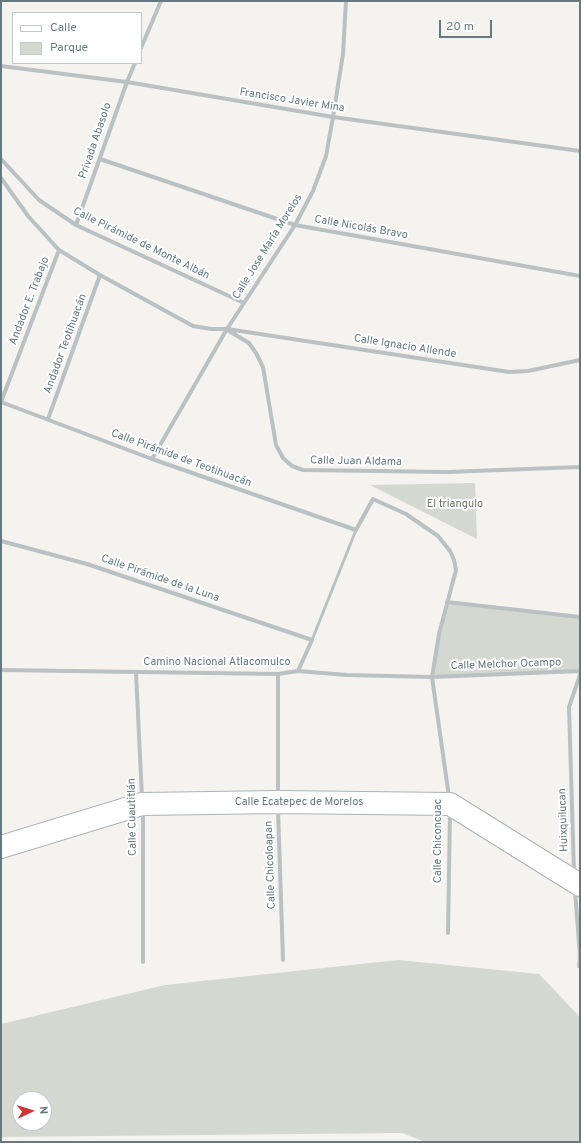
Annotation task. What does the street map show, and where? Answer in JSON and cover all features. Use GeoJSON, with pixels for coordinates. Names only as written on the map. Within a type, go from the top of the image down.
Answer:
{"type":"FeatureCollection","features":[{"type":"Feature","properties":{"kind":"street"},"geometry":{"type":"LineString","coordinates":[[142,46],[161,1]]}},
{"type":"Feature","properties":{"kind":"street","name":"Calle Jose María Morelos"},"geometry":{"type":"LineString","coordinates":[[152,459],[227,329],[295,225],[313,191],[326,156],[333,117],[343,54],[346,1]]}},
{"type":"Feature","properties":{"kind":"street","name":"Privada Abasolo"},"geometry":{"type":"LineString","coordinates":[[76,225],[135,64]]}},
{"type":"Feature","properties":{"kind":"street","name":"Francisco Javier Mina"},"geometry":{"type":"LineString","coordinates":[[1,66],[127,82],[333,117],[580,151]]}},
{"type":"Feature","properties":{"kind":"street","name":"Calle Pirámide de Monte Albán"},"geometry":{"type":"LineString","coordinates":[[1,159],[39,200],[76,225],[244,303]]}},
{"type":"Feature","properties":{"kind":"street","name":"Calle Nicolás Bravo"},"geometry":{"type":"LineString","coordinates":[[100,159],[295,225],[580,276]]}},
{"type":"Feature","properties":{"kind":"street"},"geometry":{"type":"LineString","coordinates":[[1,178],[28,216],[58,250],[193,326],[210,329],[227,329]]}},
{"type":"Feature","properties":{"kind":"street","name":"Andador E. Trabajo"},"geometry":{"type":"LineString","coordinates":[[1,402],[58,250]]}},
{"type":"Feature","properties":{"kind":"street","name":"Andador Teotihuacán"},"geometry":{"type":"LineString","coordinates":[[48,419],[100,275]]}},
{"type":"Feature","properties":{"kind":"street","name":"Calle Ignacio Allende"},"geometry":{"type":"LineString","coordinates":[[227,329],[509,372],[528,371],[580,360]]}},
{"type":"Feature","properties":{"kind":"street","name":"Calle Juan Aldama"},"geometry":{"type":"LineString","coordinates":[[227,329],[249,343],[263,367],[276,445],[282,458],[292,466],[303,470],[448,472],[580,467]]}},
{"type":"Feature","properties":{"kind":"street","name":"Calle Pirámide de Teotihuacán"},"geometry":{"type":"LineString","coordinates":[[1,402],[152,459],[356,530]]}},
{"type":"Feature","properties":{"kind":"street","name":"Calle Chiconcuac"},"geometry":{"type":"LineString","coordinates":[[356,530],[373,499],[406,514],[438,536],[450,551],[454,560],[456,570],[439,634],[432,677],[450,804],[448,933]]}},
{"type":"Feature","properties":{"kind":"street","name":"Calle Pirámide de la Luna"},"geometry":{"type":"LineString","coordinates":[[1,541],[87,564],[312,640]]}},
{"type":"Feature","properties":{"kind":"street"},"geometry":{"type":"LineString","coordinates":[[447,602],[580,617]]}},
{"type":"Feature","properties":{"kind":"street"},"geometry":{"type":"LineString","coordinates":[[298,671],[312,640]]}},
{"type":"Feature","properties":{"kind":"street","name":"Camino Nacional Atlacomulco"},"geometry":{"type":"LineString","coordinates":[[1,670],[278,674],[298,671],[347,675],[432,677]]}},
{"type":"Feature","properties":{"kind":"street","name":"Calle Melchor Ocampo"},"geometry":{"type":"LineString","coordinates":[[432,677],[580,671]]}},
{"type":"Feature","properties":{"kind":"street","name":"Calle Cuautitlán"},"geometry":{"type":"LineString","coordinates":[[136,672],[142,804],[144,962]]}},
{"type":"Feature","properties":{"kind":"street","name":"Calle Chicoloapan"},"geometry":{"type":"LineString","coordinates":[[278,674],[278,802],[283,960]]}},
{"type":"Feature","properties":{"kind":"street","name":"Huixquilucan"},"geometry":{"type":"LineString","coordinates":[[578,966],[580,956],[578,883],[569,708],[580,675]]}},
{"type":"Feature","properties":{"kind":"street","name":"Calle Ecatepec de Morelos"},"geometry":{"type":"LineString","coordinates":[[1,847],[142,804],[278,802],[450,804]]}},
{"type":"Feature","properties":{"kind":"street"},"geometry":{"type":"LineString","coordinates":[[450,804],[578,883]]}},
{"type":"Feature","properties":{"kind":"lane"},"geometry":{"type":"LineString","coordinates":[[312,640],[356,530]]}},
{"type":"Feature","properties":{"kind":"green space","name":"El triangulo"},"geometry":{"type":"Polygon","coordinates":[[[475,483],[477,539],[370,485],[475,483]]]}},
{"type":"Feature","properties":{"kind":"green space"},"geometry":{"type":"Polygon","coordinates":[[[447,602],[580,617],[580,671],[432,677],[447,602]]]}},
{"type":"Feature","properties":{"kind":"green space"},"geometry":{"type":"Polygon","coordinates":[[[398,960],[539,974],[580,1017],[580,1142],[425,1142],[402,1133],[1,1137],[1,1024],[165,985],[398,960]]]}}]}
